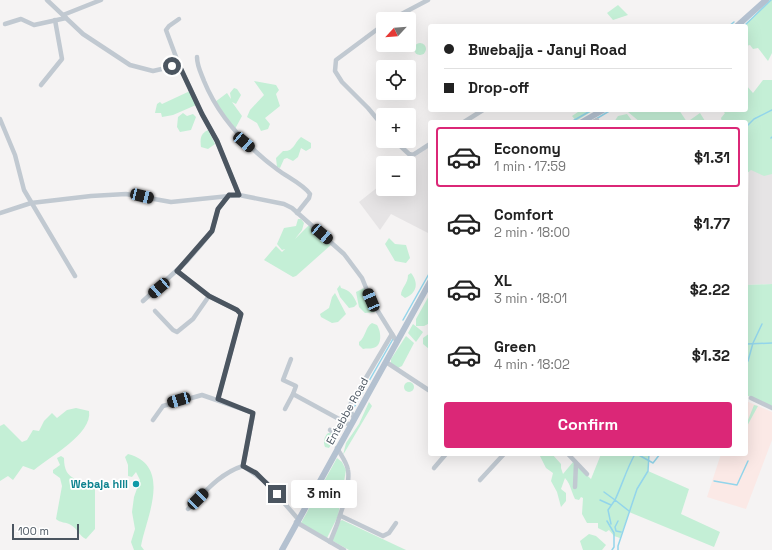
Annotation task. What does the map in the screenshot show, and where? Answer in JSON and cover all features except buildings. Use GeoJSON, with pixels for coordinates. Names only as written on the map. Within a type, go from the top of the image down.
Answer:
{"type":"FeatureCollection","features":[{"type":"Feature","properties":{"kind":"main road"},"geometry":{"type":"LineString","coordinates":[[739,24],[766,0]]}},
{"type":"Feature","properties":{"kind":"main road"},"geometry":{"type":"LineString","coordinates":[[586,120],[600,112]]}},
{"type":"Feature","properties":{"kind":"main road","name":"Entebbe Road"},"geometry":{"type":"LineString","coordinates":[[282,550],[297,520],[428,286]]}},
{"type":"Feature","properties":{"kind":"street"},"geometry":{"type":"LineString","coordinates":[[47,0],[96,44],[130,65],[153,71],[179,65]]}},
{"type":"Feature","properties":{"kind":"street"},"geometry":{"type":"LineString","coordinates":[[5,24],[21,19],[34,25],[55,20],[101,0]]}},
{"type":"Feature","properties":{"kind":"street"},"geometry":{"type":"LineString","coordinates":[[405,12],[428,0]]}},
{"type":"Feature","properties":{"kind":"street"},"geometry":{"type":"LineString","coordinates":[[179,19],[166,30],[179,65],[202,114],[217,141],[239,195]]}},
{"type":"Feature","properties":{"kind":"street"},"geometry":{"type":"LineString","coordinates":[[41,85],[62,56],[55,20]]}},
{"type":"Feature","properties":{"kind":"street"},"geometry":{"type":"LineString","coordinates":[[376,30],[336,60],[334,65],[335,71],[342,82],[376,118]]}},
{"type":"Feature","properties":{"kind":"street"},"geometry":{"type":"LineString","coordinates":[[197,57],[197,64],[208,91],[223,116],[236,133],[262,158],[310,194],[310,198],[297,213]]}},
{"type":"Feature","properties":{"kind":"street"},"geometry":{"type":"LineString","coordinates":[[467,120],[480,112]]}},
{"type":"Feature","properties":{"kind":"street"},"geometry":{"type":"LineString","coordinates":[[0,119],[15,155],[22,184],[31,203],[75,276]]}},
{"type":"Feature","properties":{"kind":"street"},"geometry":{"type":"LineString","coordinates":[[403,148],[409,154],[413,155],[428,145]]}},
{"type":"Feature","properties":{"kind":"street"},"geometry":{"type":"LineString","coordinates":[[0,213],[31,203],[126,194],[171,202],[239,195],[284,204],[297,213],[344,254],[362,278],[371,300],[397,342]]}},
{"type":"Feature","properties":{"kind":"street"},"geometry":{"type":"LineString","coordinates":[[144,301],[177,271],[212,231],[218,209],[229,195]]}},
{"type":"Feature","properties":{"kind":"street"},"geometry":{"type":"LineString","coordinates":[[177,271],[209,296],[237,310],[241,314],[218,399]]}},
{"type":"Feature","properties":{"kind":"street"},"geometry":{"type":"LineString","coordinates":[[156,311],[173,330],[177,332],[193,319],[209,296]]}},
{"type":"Feature","properties":{"kind":"street"},"geometry":{"type":"LineString","coordinates":[[354,418],[349,408],[351,403],[392,334]]}},
{"type":"Feature","properties":{"kind":"street"},"geometry":{"type":"LineString","coordinates":[[285,409],[296,386],[283,380],[291,359]]}},
{"type":"Feature","properties":{"kind":"street"},"geometry":{"type":"LineString","coordinates":[[386,362],[428,390]]}},
{"type":"Feature","properties":{"kind":"street"},"geometry":{"type":"LineString","coordinates":[[293,394],[350,426]]}},
{"type":"Feature","properties":{"kind":"street"},"geometry":{"type":"LineString","coordinates":[[153,420],[160,408],[166,404],[202,395],[218,399],[253,413],[243,466]]}},
{"type":"Feature","properties":{"kind":"street"},"geometry":{"type":"LineString","coordinates":[[751,398],[772,408]]}},
{"type":"Feature","properties":{"kind":"street"},"geometry":{"type":"LineString","coordinates":[[330,430],[335,434]]}},
{"type":"Feature","properties":{"kind":"street"},"geometry":{"type":"LineString","coordinates":[[330,542],[341,516],[348,473],[346,463],[337,448]]}},
{"type":"Feature","properties":{"kind":"street"},"geometry":{"type":"LineString","coordinates":[[434,468],[444,456]]}},
{"type":"Feature","properties":{"kind":"street"},"geometry":{"type":"LineString","coordinates":[[480,480],[502,456]]}},
{"type":"Feature","properties":{"kind":"street"},"geometry":{"type":"LineString","coordinates":[[570,456],[587,474]]}},
{"type":"Feature","properties":{"kind":"street"},"geometry":{"type":"LineString","coordinates":[[575,487],[576,463]]}},
{"type":"Feature","properties":{"kind":"street"},"geometry":{"type":"LineString","coordinates":[[188,510],[216,481],[228,472],[243,466]]}},
{"type":"Feature","properties":{"kind":"street"},"geometry":{"type":"LineString","coordinates":[[243,466],[266,482],[297,520],[344,550]]}},
{"type":"Feature","properties":{"kind":"street"},"geometry":{"type":"LineString","coordinates":[[341,516],[382,536],[389,533],[396,523]]}},
{"type":"Feature","properties":{"kind":"shaded area"},"geometry":{"type":"Polygon","coordinates":[[[428,147],[428,233],[391,214],[380,230],[359,202],[376,189],[376,196],[416,196],[416,156],[428,147]]]}},
{"type":"Feature","properties":{"kind":"shaded area"},"geometry":{"type":"Polygon","coordinates":[[[749,169],[772,174],[772,284],[748,285],[749,169]]]}},
{"type":"Feature","properties":{"kind":"shaded area"},"geometry":{"type":"Polygon","coordinates":[[[748,402],[772,412],[772,440],[746,509],[707,497],[720,456],[748,456],[748,402]]]}},
{"type":"Feature","properties":{"kind":"green space"},"geometry":{"type":"Polygon","coordinates":[[[769,0],[772,0],[772,53],[768,61],[758,48],[753,49],[750,45],[748,46],[748,24],[746,24],[769,0]]]}},
{"type":"Feature","properties":{"kind":"green space"},"geometry":{"type":"Polygon","coordinates":[[[618,5],[628,15],[613,20],[607,13],[618,5]]]}},
{"type":"Feature","properties":{"kind":"green space"},"geometry":{"type":"Polygon","coordinates":[[[418,43],[422,43],[426,47],[426,51],[422,55],[418,55],[415,52],[416,45],[418,43]]]}},
{"type":"Feature","properties":{"kind":"green space"},"geometry":{"type":"Polygon","coordinates":[[[763,80],[772,80],[772,174],[764,176],[751,170],[748,172],[748,120],[722,120],[721,118],[725,113],[724,112],[748,112],[748,87],[753,93],[763,80]]]}},
{"type":"Feature","properties":{"kind":"green space"},"geometry":{"type":"Polygon","coordinates":[[[254,81],[276,85],[279,90],[276,94],[280,106],[265,118],[270,124],[268,129],[261,131],[257,123],[247,117],[250,110],[264,95],[254,81]]]}},
{"type":"Feature","properties":{"kind":"green space"},"geometry":{"type":"Polygon","coordinates":[[[234,88],[237,89],[241,95],[236,104],[232,102],[242,116],[235,129],[215,102],[227,93],[231,99],[230,93],[234,88]]]}},
{"type":"Feature","properties":{"kind":"green space"},"geometry":{"type":"Polygon","coordinates":[[[190,91],[196,105],[173,115],[162,117],[161,113],[155,113],[157,104],[160,102],[162,104],[190,91]]]}},
{"type":"Feature","properties":{"kind":"green space"},"geometry":{"type":"Polygon","coordinates":[[[578,112],[591,112],[578,120],[575,120],[572,116],[578,112]]]}},
{"type":"Feature","properties":{"kind":"green space"},"geometry":{"type":"Polygon","coordinates":[[[628,112],[680,112],[686,120],[638,120],[628,112]]]}},
{"type":"Feature","properties":{"kind":"green space"},"geometry":{"type":"Polygon","coordinates":[[[183,113],[187,116],[193,114],[196,117],[191,130],[180,132],[177,127],[178,117],[183,113]]]}},
{"type":"Feature","properties":{"kind":"green space"},"geometry":{"type":"Polygon","coordinates":[[[700,113],[704,120],[690,120],[700,113]]]}},
{"type":"Feature","properties":{"kind":"green space"},"geometry":{"type":"Polygon","coordinates":[[[627,114],[632,120],[615,120],[618,116],[627,114]]]}},
{"type":"Feature","properties":{"kind":"green space"},"geometry":{"type":"Polygon","coordinates":[[[208,130],[215,144],[208,149],[201,147],[201,137],[208,130]]]}},
{"type":"Feature","properties":{"kind":"green space"},"geometry":{"type":"Polygon","coordinates":[[[301,137],[311,143],[311,148],[306,151],[301,148],[298,157],[293,161],[287,158],[284,159],[280,168],[277,167],[276,158],[283,151],[292,149],[301,137]]]}},
{"type":"Feature","properties":{"kind":"green space"},"geometry":{"type":"Polygon","coordinates":[[[298,219],[301,219],[304,223],[302,230],[295,239],[309,225],[332,244],[293,277],[264,260],[276,246],[282,252],[285,249],[282,250],[277,244],[284,228],[296,226],[298,219]]]}},
{"type":"Feature","properties":{"kind":"green space"},"geometry":{"type":"Polygon","coordinates":[[[389,238],[395,244],[406,245],[410,258],[406,263],[395,261],[385,244],[389,238]]]}},
{"type":"Feature","properties":{"kind":"green space"},"geometry":{"type":"Polygon","coordinates":[[[411,273],[414,277],[416,287],[409,296],[405,298],[401,295],[401,292],[407,281],[408,275],[411,273]]]}},
{"type":"Feature","properties":{"kind":"green space"},"geometry":{"type":"Polygon","coordinates":[[[772,284],[772,406],[748,396],[748,285],[772,284]]]}},
{"type":"Feature","properties":{"kind":"green space"},"geometry":{"type":"Polygon","coordinates":[[[340,285],[341,288],[347,290],[353,296],[357,304],[354,307],[349,308],[340,297],[337,289],[340,285]]]}},
{"type":"Feature","properties":{"kind":"green space"},"geometry":{"type":"Polygon","coordinates":[[[364,288],[366,290],[365,294],[376,310],[375,312],[365,313],[359,307],[356,292],[364,288]]]}},
{"type":"Feature","properties":{"kind":"green space"},"geometry":{"type":"Polygon","coordinates":[[[335,293],[346,314],[338,322],[332,323],[321,317],[320,314],[329,308],[332,297],[335,293]]]}},
{"type":"Feature","properties":{"kind":"green space"},"geometry":{"type":"Polygon","coordinates":[[[428,298],[428,324],[424,326],[416,326],[416,319],[428,298]]]}},
{"type":"Feature","properties":{"kind":"green space"},"geometry":{"type":"Polygon","coordinates":[[[372,323],[377,325],[380,334],[380,341],[376,347],[363,349],[359,345],[359,342],[372,323]]]}},
{"type":"Feature","properties":{"kind":"green space"},"geometry":{"type":"Polygon","coordinates":[[[413,324],[423,332],[416,342],[408,333],[413,324]]]}},
{"type":"Feature","properties":{"kind":"green space"},"geometry":{"type":"Polygon","coordinates":[[[428,334],[428,348],[423,344],[423,338],[428,334]]]}},
{"type":"Feature","properties":{"kind":"green space"},"geometry":{"type":"Polygon","coordinates":[[[406,336],[414,343],[402,366],[398,368],[391,364],[391,359],[406,336]]]}},
{"type":"Feature","properties":{"kind":"green space"},"geometry":{"type":"Polygon","coordinates":[[[407,382],[411,382],[414,387],[411,392],[407,392],[404,389],[404,385],[407,382]]]}},
{"type":"Feature","properties":{"kind":"green space"},"geometry":{"type":"Polygon","coordinates":[[[369,402],[372,406],[343,455],[346,443],[359,424],[369,402]]]}},
{"type":"Feature","properties":{"kind":"green space"},"geometry":{"type":"Polygon","coordinates":[[[754,405],[758,406],[748,424],[748,420],[754,405]]]}},
{"type":"Feature","properties":{"kind":"green space"},"geometry":{"type":"Polygon","coordinates":[[[76,408],[89,411],[88,420],[84,428],[69,444],[34,470],[23,466],[13,480],[8,476],[0,481],[0,426],[4,424],[22,442],[27,440],[33,430],[39,431],[44,421],[52,413],[57,418],[67,410],[76,408]]]}},
{"type":"Feature","properties":{"kind":"green space"},"geometry":{"type":"Polygon","coordinates":[[[328,433],[333,433],[335,438],[329,448],[325,447],[324,443],[328,433]]]}},
{"type":"Feature","properties":{"kind":"green space"},"geometry":{"type":"Polygon","coordinates":[[[128,454],[142,460],[150,470],[153,481],[151,508],[141,546],[144,550],[134,550],[131,542],[135,529],[132,512],[134,497],[140,480],[136,472],[132,477],[128,476],[128,465],[125,457],[128,454]]]}},
{"type":"Feature","properties":{"kind":"green space"},"geometry":{"type":"Polygon","coordinates":[[[61,456],[64,458],[67,472],[70,476],[95,488],[95,529],[86,539],[71,525],[56,519],[62,486],[60,478],[53,473],[53,470],[60,465],[57,458],[61,456]]]}},
{"type":"Feature","properties":{"kind":"green space"},"geometry":{"type":"Polygon","coordinates":[[[540,456],[554,456],[561,464],[563,474],[573,462],[591,479],[600,456],[649,456],[648,471],[689,489],[681,514],[720,532],[714,547],[629,512],[620,538],[614,536],[609,530],[606,532],[598,528],[598,523],[587,523],[582,514],[583,498],[581,497],[579,500],[575,499],[565,478],[561,489],[566,493],[566,501],[561,507],[557,492],[551,481],[553,473],[546,468],[540,456]]]}},
{"type":"Feature","properties":{"kind":"green space"},"geometry":{"type":"Polygon","coordinates":[[[337,458],[342,462],[346,470],[338,516],[327,538],[301,523],[337,458]]]}},
{"type":"Feature","properties":{"kind":"green space"},"geometry":{"type":"Polygon","coordinates":[[[342,520],[406,550],[349,550],[331,540],[339,522],[342,520]]]}},
{"type":"Feature","properties":{"kind":"green space"},"geometry":{"type":"Polygon","coordinates":[[[589,534],[596,536],[606,545],[602,550],[583,550],[580,541],[589,534]]]}},
{"type":"Feature","properties":{"kind":"waterway"},"geometry":{"type":"LineString","coordinates":[[746,24],[771,0]]}},
{"type":"Feature","properties":{"kind":"waterway"},"geometry":{"type":"LineString","coordinates":[[748,125],[754,119],[772,110]]}},
{"type":"Feature","properties":{"kind":"waterway"},"geometry":{"type":"LineString","coordinates":[[574,120],[588,112]]}},
{"type":"Feature","properties":{"kind":"waterway"},"geometry":{"type":"LineString","coordinates":[[596,119],[608,112]]}},
{"type":"Feature","properties":{"kind":"waterway"},"geometry":{"type":"LineString","coordinates":[[403,320],[428,276]]}},
{"type":"Feature","properties":{"kind":"waterway"},"geometry":{"type":"LineString","coordinates":[[748,361],[753,343],[762,324]]}},
{"type":"Feature","properties":{"kind":"waterway"},"geometry":{"type":"LineString","coordinates":[[353,409],[393,339]]}},
{"type":"Feature","properties":{"kind":"waterway"},"geometry":{"type":"LineString","coordinates":[[748,344],[772,343]]}},
{"type":"Feature","properties":{"kind":"waterway"},"geometry":{"type":"LineString","coordinates":[[341,431],[349,416]]}},
{"type":"Feature","properties":{"kind":"waterway"},"geometry":{"type":"LineString","coordinates":[[604,492],[615,500],[634,456]]}},
{"type":"Feature","properties":{"kind":"waterway"},"geometry":{"type":"LineString","coordinates":[[641,456],[653,463],[658,456]]}},
{"type":"Feature","properties":{"kind":"waterway"},"geometry":{"type":"LineString","coordinates":[[618,550],[637,489],[648,471],[649,456]]}},
{"type":"Feature","properties":{"kind":"waterway"},"geometry":{"type":"LineString","coordinates":[[714,481],[737,485],[748,461]]}},
{"type":"Feature","properties":{"kind":"waterway"},"geometry":{"type":"LineString","coordinates":[[600,500],[611,505]]}},
{"type":"Feature","properties":{"kind":"waterway"},"geometry":{"type":"LineString","coordinates":[[611,524],[608,510],[615,500],[629,511]]}},
{"type":"Feature","properties":{"kind":"waterway"},"geometry":{"type":"LineString","coordinates":[[607,521],[614,533],[614,547],[612,550]]}},
{"type":"Feature","properties":{"kind":"waterway"},"geometry":{"type":"LineString","coordinates":[[618,521],[615,527],[616,531],[621,532]]}},
{"type":"Feature","properties":{"kind":"place","name":"Webaja hill"},"geometry":{"type":"Point","coordinates":[136,484]}},
{"type":"Feature","properties":{"kind":"route"},"geometry":{"type":"LineString","coordinates":[[172,66],[179,65],[184,74],[202,114],[217,141],[239,195],[229,195],[218,209],[212,231],[177,271],[209,296],[237,310],[241,314],[218,399],[253,413],[243,466],[256,473],[271,486],[277,494]]}}]}
